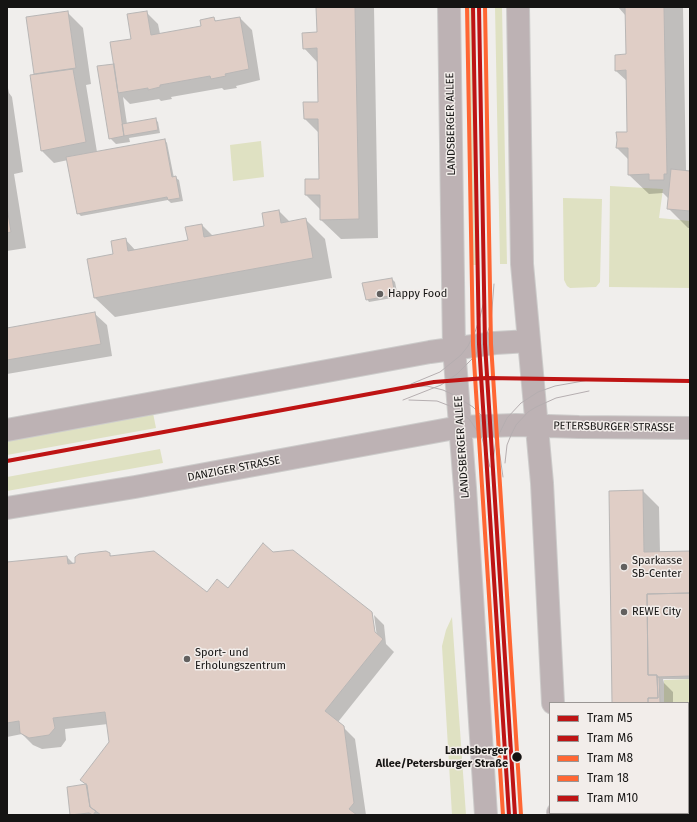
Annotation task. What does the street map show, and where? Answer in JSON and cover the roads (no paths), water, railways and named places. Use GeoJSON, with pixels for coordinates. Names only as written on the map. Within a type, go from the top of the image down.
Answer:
{"type":"FeatureCollection","features":[{"type":"Feature","properties":{"kind":"main road","name":"LANDSBERGER ALLEE"},"geometry":{"type":"LineString","coordinates":[[449,7],[454,348],[465,488],[486,815]]}},
{"type":"Feature","properties":{"kind":"main road"},"geometry":{"type":"LineString","coordinates":[[518,7],[522,264],[544,501],[553,702]]}},
{"type":"Feature","properties":{"kind":"main road"},"geometry":{"type":"LineString","coordinates":[[7,430],[454,348],[529,341]]}},
{"type":"Feature","properties":{"kind":"main road","name":"PETERSBURGER STRASSE"},"geometry":{"type":"LineString","coordinates":[[460,427],[537,426],[579,428],[690,428]]}},
{"type":"Feature","properties":{"kind":"main road","name":"DANZIGER STRASSE"},"geometry":{"type":"LineString","coordinates":[[7,508],[135,487],[460,427]]}},
{"type":"Feature","properties":{"kind":"tram line","name":"18"},"geometry":{"type":"LineString","coordinates":[[467,7],[473,345],[503,815]]}},
{"type":"Feature","properties":{"kind":"tram line","name":"M6"},"geometry":{"type":"LineString","coordinates":[[473,7],[479,344],[509,815]]}},
{"type":"Feature","properties":{"kind":"tram line","name":"M5"},"geometry":{"type":"LineString","coordinates":[[479,7],[485,344],[515,815]]}},
{"type":"Feature","properties":{"kind":"tram line","name":"M8"},"geometry":{"type":"LineString","coordinates":[[485,7],[491,344],[521,815]]}},
{"type":"Feature","properties":{"kind":"tram line"},"geometry":{"type":"LineString","coordinates":[[403,400],[441,385],[457,374],[474,357],[485,340],[491,322],[494,284]]}},
{"type":"Feature","properties":{"kind":"tram line"},"geometry":{"type":"LineString","coordinates":[[411,384],[440,372],[461,355],[468,346],[475,332],[484,301]]}},
{"type":"Feature","properties":{"kind":"tram line","name":"M10"},"geometry":{"type":"LineString","coordinates":[[7,461],[434,382],[486,378],[690,381]]}},
{"type":"Feature","properties":{"kind":"tram line"},"geometry":{"type":"LineString","coordinates":[[492,475],[496,440],[507,418],[521,403],[538,392],[555,386],[589,380]]}},
{"type":"Feature","properties":{"kind":"tram line"},"geometry":{"type":"LineString","coordinates":[[404,387],[427,386],[443,390],[473,407],[484,418],[493,433],[499,449],[503,477]]}},
{"type":"Feature","properties":{"kind":"tram line"},"geometry":{"type":"LineString","coordinates":[[505,463],[507,445],[511,435],[516,425],[528,412],[556,398],[589,391]]}},
{"type":"Feature","properties":{"kind":"tram line"},"geometry":{"type":"LineString","coordinates":[[409,400],[437,401],[450,406],[464,415],[470,420],[482,438],[490,467]]}},
{"type":"Feature","properties":{"kind":"place","name":"Happy Food"},"geometry":{"type":"Point","coordinates":[380,294]}},
{"type":"Feature","properties":{"kind":"place","name":"Sparkasse SB-Center"},"geometry":{"type":"Point","coordinates":[624,567]}},
{"type":"Feature","properties":{"kind":"place","name":"REWE City"},"geometry":{"type":"Point","coordinates":[624,612]}},
{"type":"Feature","properties":{"kind":"place","name":"Sport- und Erholungszentrum"},"geometry":{"type":"Point","coordinates":[187,659]}},
{"type":"Feature","properties":{"kind":"place","name":"Landsberger Allee/Petersburger Straße"},"geometry":{"type":"Point","coordinates":[517,757]}}]}
